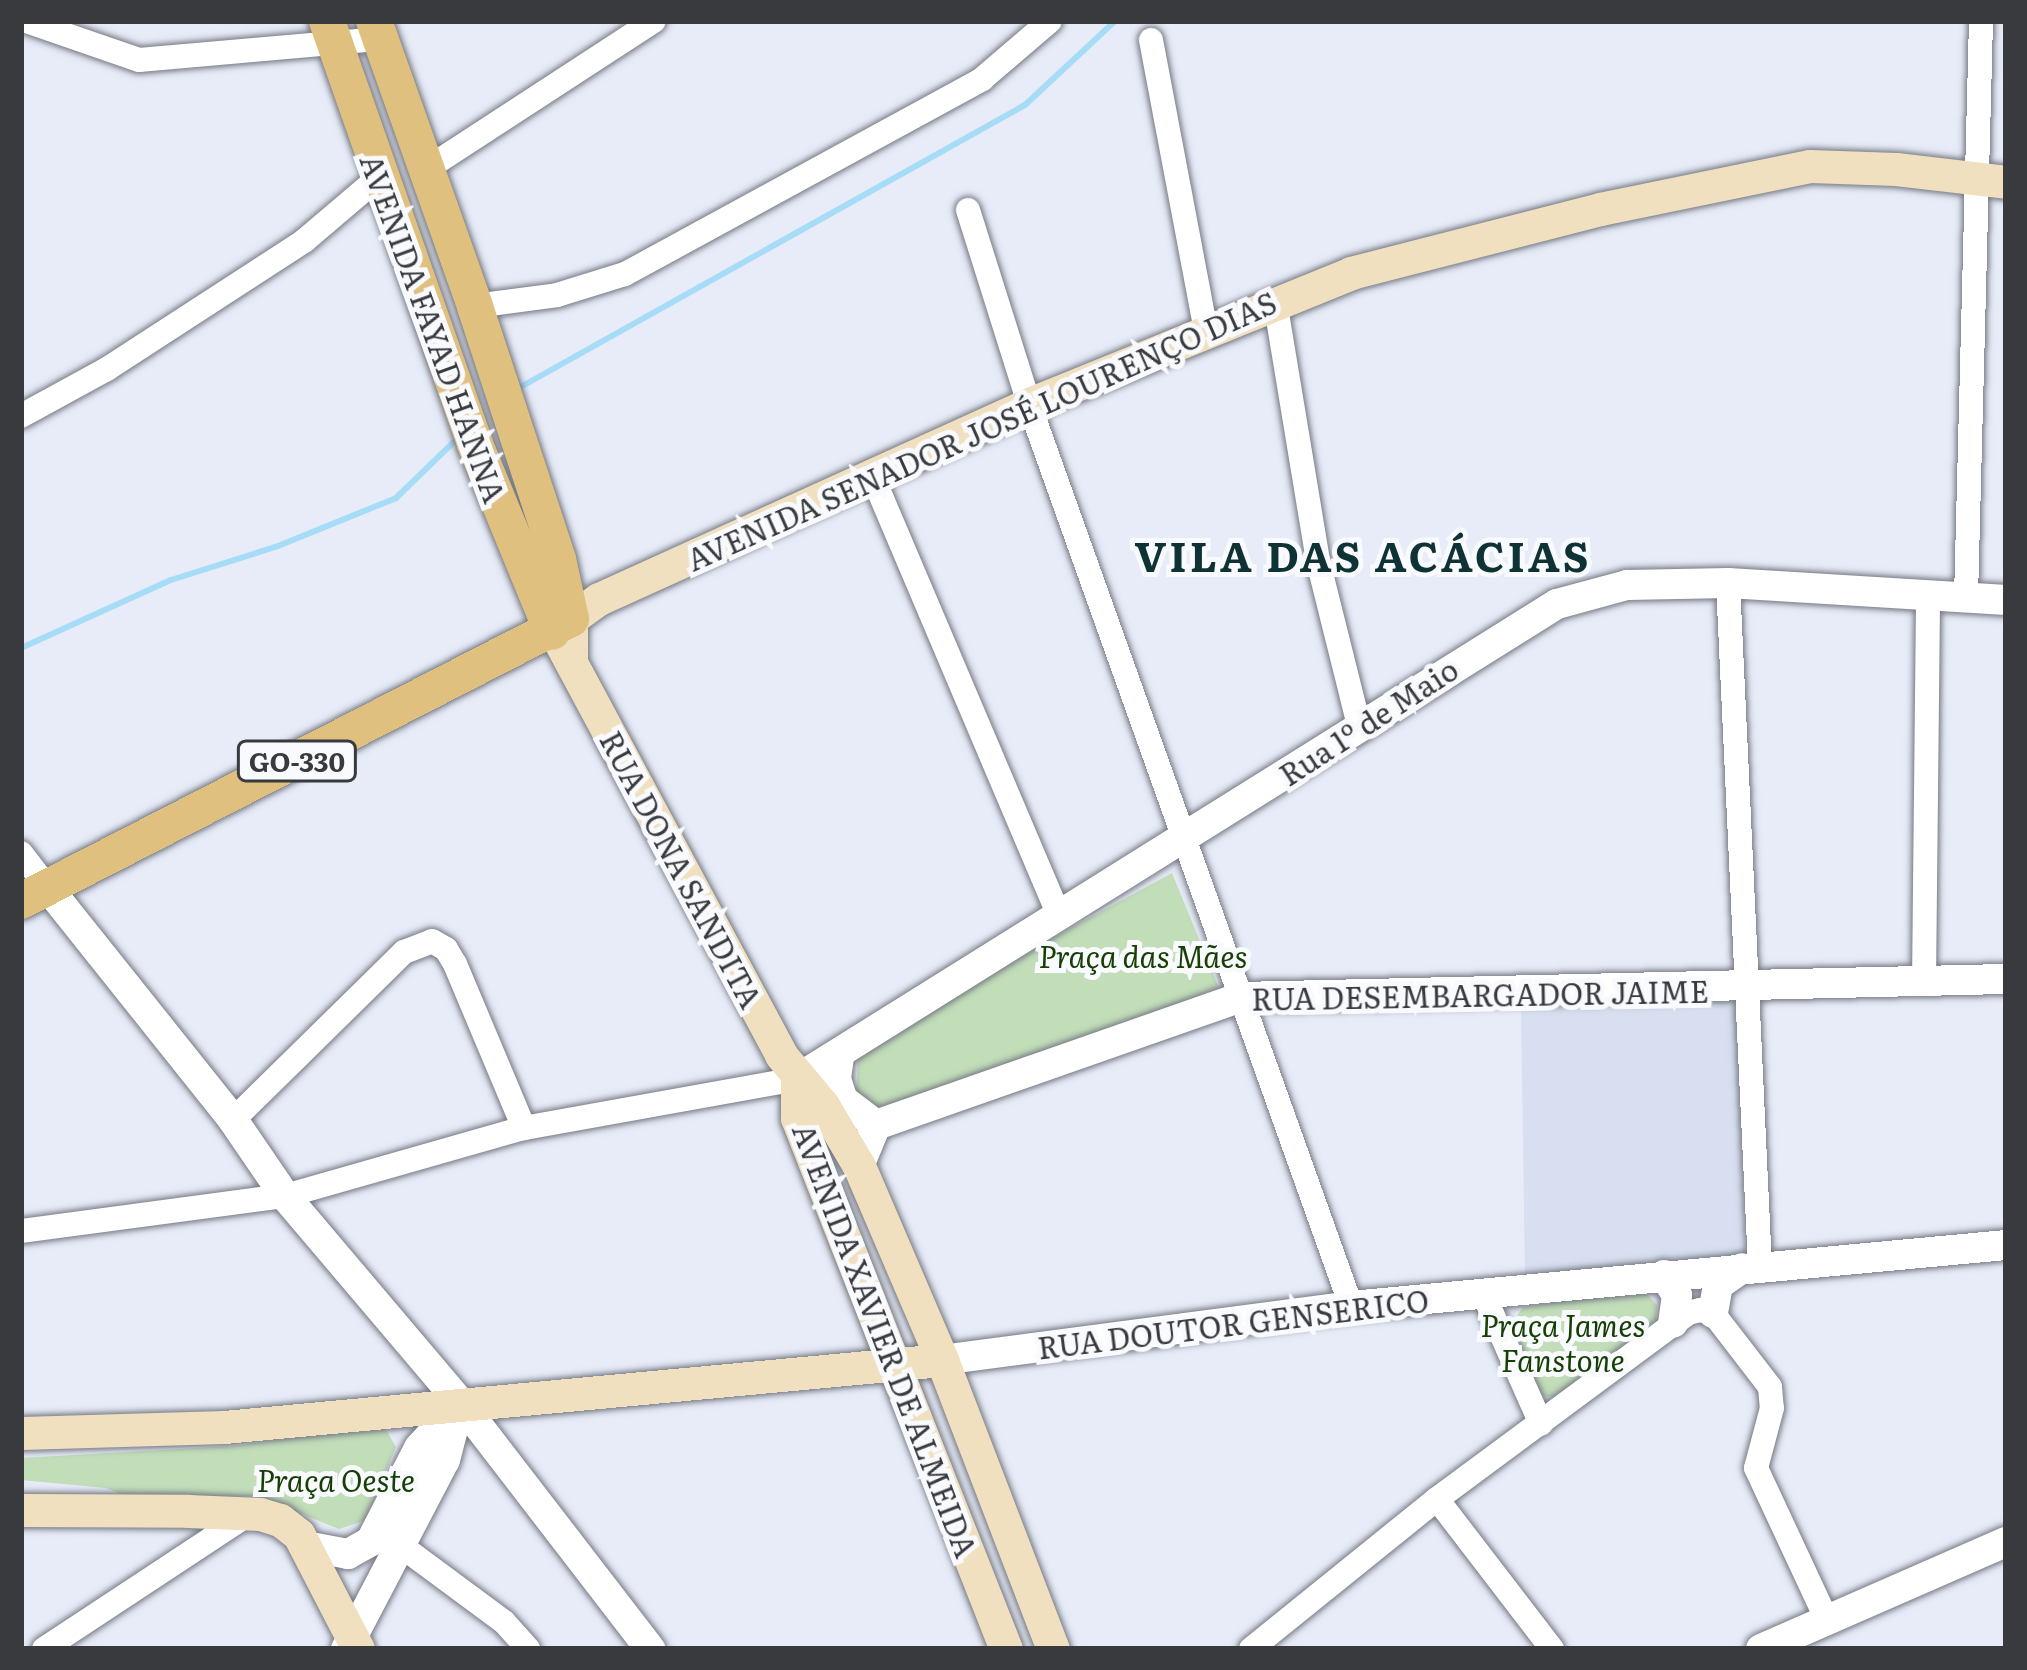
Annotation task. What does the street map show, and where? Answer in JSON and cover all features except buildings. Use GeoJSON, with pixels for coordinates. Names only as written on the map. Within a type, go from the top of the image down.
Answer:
{"type":"FeatureCollection","features":[{"type":"Feature","properties":{"kind":"main road","name":"AVENIDA FAYAD HANNA"},"geometry":{"type":"LineString","coordinates":[[377,30],[475,305],[565,636]]}},
{"type":"Feature","properties":{"kind":"main road","name":"AVENIDA FAYAD HANNA"},"geometry":{"type":"LineString","coordinates":[[332,34],[378,178],[468,427],[565,636]]}},
{"type":"Feature","properties":{"kind":"main road","name":"AVENIDA SENADOR JOSÉ LOURENÇO DIAS"},"geometry":{"type":"LineString","coordinates":[[34,894],[565,636],[599,599],[1029,404],[1275,301],[1459,244],[1810,166],[1896,169],[1990,180]]}},
{"type":"Feature","properties":{"kind":"main road","name":"RUA DONA SANDITA"},"geometry":{"type":"LineString","coordinates":[[565,636],[797,1079]]}},
{"type":"Feature","properties":{"kind":"main road","name":"AVENIDA XAVIER DE ALMEIDA"},"geometry":{"type":"LineString","coordinates":[[797,1079],[824,1106],[859,1166],[942,1360],[1053,1649]]}},
{"type":"Feature","properties":{"kind":"main road","name":"AVENIDA XAVIER DE ALMEIDA"},"geometry":{"type":"LineString","coordinates":[[797,1079],[796,1118],[1006,1649]]}},
{"type":"Feature","properties":{"kind":"main road","name":"RUA DOUTOR GENSERICO"},"geometry":{"type":"LineString","coordinates":[[69,1430],[224,1427],[942,1360]]}},
{"type":"Feature","properties":{"kind":"main road"},"geometry":{"type":"LineString","coordinates":[[21,1433],[69,1430]]}},
{"type":"Feature","properties":{"kind":"main road"},"geometry":{"type":"LineString","coordinates":[[21,1446],[69,1430]]}},
{"type":"Feature","properties":{"kind":"main road"},"geometry":{"type":"LineString","coordinates":[[21,1488],[66,1493],[117,1508]]}},
{"type":"Feature","properties":{"kind":"main road"},"geometry":{"type":"LineString","coordinates":[[21,1510],[250,1513],[291,1526],[352,1646]]}},
{"type":"Feature","properties":{"kind":"street"},"geometry":{"type":"LineString","coordinates":[[26,21],[139,60],[377,30]]}},
{"type":"Feature","properties":{"kind":"street"},"geometry":{"type":"LineString","coordinates":[[425,170],[654,21]]}},
{"type":"Feature","properties":{"kind":"street"},"geometry":{"type":"LineString","coordinates":[[475,305],[557,295],[625,274],[982,79],[1050,21]]}},
{"type":"Feature","properties":{"kind":"street"},"geometry":{"type":"LineString","coordinates":[[1966,598],[1990,180],[1981,21]]}},
{"type":"Feature","properties":{"kind":"street"},"geometry":{"type":"LineString","coordinates":[[1151,40],[1206,330]]}},
{"type":"Feature","properties":{"kind":"street"},"geometry":{"type":"LineString","coordinates":[[21,416],[107,369],[286,253],[378,178]]}},
{"type":"Feature","properties":{"kind":"street"},"geometry":{"type":"LineString","coordinates":[[968,210],[1029,404],[1351,1306]]}},
{"type":"Feature","properties":{"kind":"street"},"geometry":{"type":"LineString","coordinates":[[1275,301],[1326,603],[1359,726]]}},
{"type":"Feature","properties":{"kind":"street"},"geometry":{"type":"LineString","coordinates":[[872,475],[1059,915]]}},
{"type":"Feature","properties":{"kind":"street"},"geometry":{"type":"LineString","coordinates":[[1728,583],[1746,988],[1751,1267],[1718,1285],[1713,1313],[1771,1387],[1772,1408],[1756,1468],[1827,1620]]}},
{"type":"Feature","properties":{"kind":"street","name":"Rua 1º de Maio"},"geometry":{"type":"LineString","coordinates":[[797,1079],[839,1057],[1556,604],[1628,585],[1728,583],[2006,600]]}},
{"type":"Feature","properties":{"kind":"street"},"geometry":{"type":"LineString","coordinates":[[1924,983],[1928,595]]}},
{"type":"Feature","properties":{"kind":"street"},"geometry":{"type":"LineString","coordinates":[[21,853],[34,894],[233,1120],[286,1196],[460,1402],[650,1649]]}},
{"type":"Feature","properties":{"kind":"street"},"geometry":{"type":"LineString","coordinates":[[233,1120],[404,952],[432,941],[446,949],[455,964],[524,1128]]}},
{"type":"Feature","properties":{"kind":"street","name":"RUA DESEMBARGADOR JAIME"},"geometry":{"type":"LineString","coordinates":[[876,1125],[1241,998],[2006,979]]}},
{"type":"Feature","properties":{"kind":"street"},"geometry":{"type":"LineString","coordinates":[[839,1057],[836,1079],[843,1100],[876,1125],[859,1166]]}},
{"type":"Feature","properties":{"kind":"street"},"geometry":{"type":"LineString","coordinates":[[21,1231],[286,1196],[524,1128],[797,1079]]}},
{"type":"Feature","properties":{"kind":"street","name":"RUA DOUTOR GENSERICO"},"geometry":{"type":"LineString","coordinates":[[942,1360],[1351,1306],[2006,1245]]}},
{"type":"Feature","properties":{"kind":"street"},"geometry":{"type":"LineString","coordinates":[[1664,1275],[1677,1295],[1673,1323]]}},
{"type":"Feature","properties":{"kind":"street"},"geometry":{"type":"LineString","coordinates":[[1483,1293],[1540,1424]]}},
{"type":"Feature","properties":{"kind":"street"},"geometry":{"type":"LineString","coordinates":[[1251,1649],[1437,1498],[1688,1312],[1713,1313]]}},
{"type":"Feature","properties":{"kind":"street"},"geometry":{"type":"LineString","coordinates":[[352,1646],[445,1460],[460,1402]]}},
{"type":"Feature","properties":{"kind":"street"},"geometry":{"type":"LineString","coordinates":[[305,1546],[348,1554],[370,1541],[418,1448],[460,1402]]}},
{"type":"Feature","properties":{"kind":"street"},"geometry":{"type":"LineString","coordinates":[[1437,1498],[1552,1649]]}},
{"type":"Feature","properties":{"kind":"street"},"geometry":{"type":"LineString","coordinates":[[44,1649],[250,1513]]}},
{"type":"Feature","properties":{"kind":"street"},"geometry":{"type":"LineString","coordinates":[[1761,1649],[2006,1542]]}},
{"type":"Feature","properties":{"kind":"street"},"geometry":{"type":"LineString","coordinates":[[400,1545],[504,1622],[528,1649]]}},
{"type":"Feature","properties":{"kind":"shaded area"},"geometry":{"type":"Polygon","coordinates":[[[1736,1001],[1745,1259],[1525,1275],[1521,1008],[1736,1001]]]}},
{"type":"Feature","properties":{"kind":"green space","name":"Praça das Mães"},"geometry":{"type":"Polygon","coordinates":[[[1172,873],[1219,988],[891,1109],[875,1114],[856,1103],[858,1055],[1012,960],[1172,873]]]}},
{"type":"Feature","properties":{"kind":"green space","name":"Praça James Fanstone"},"geometry":{"type":"Polygon","coordinates":[[[1642,1289],[1657,1305],[1656,1324],[1554,1397],[1540,1396],[1512,1323],[1523,1307],[1642,1289]]]}},
{"type":"Feature","properties":{"kind":"green space","name":"Praça Oeste"},"geometry":{"type":"Polygon","coordinates":[[[384,1426],[396,1447],[366,1520],[339,1529],[257,1496],[131,1498],[106,1488],[21,1480],[21,1458],[232,1446],[384,1426]]]}},
{"type":"Feature","properties":{"kind":"waterway"},"geometry":{"type":"LineString","coordinates":[[517,389],[1025,105],[1115,21]]}},
{"type":"Feature","properties":{"kind":"waterway"},"geometry":{"type":"LineString","coordinates":[[21,648],[171,580],[278,546],[396,498],[461,435]]}},
{"type":"Feature","properties":{"kind":"district","name":"VILA DAS ACÁCIAS"},"geometry":{"type":"Point","coordinates":[1363,554]}}]}
